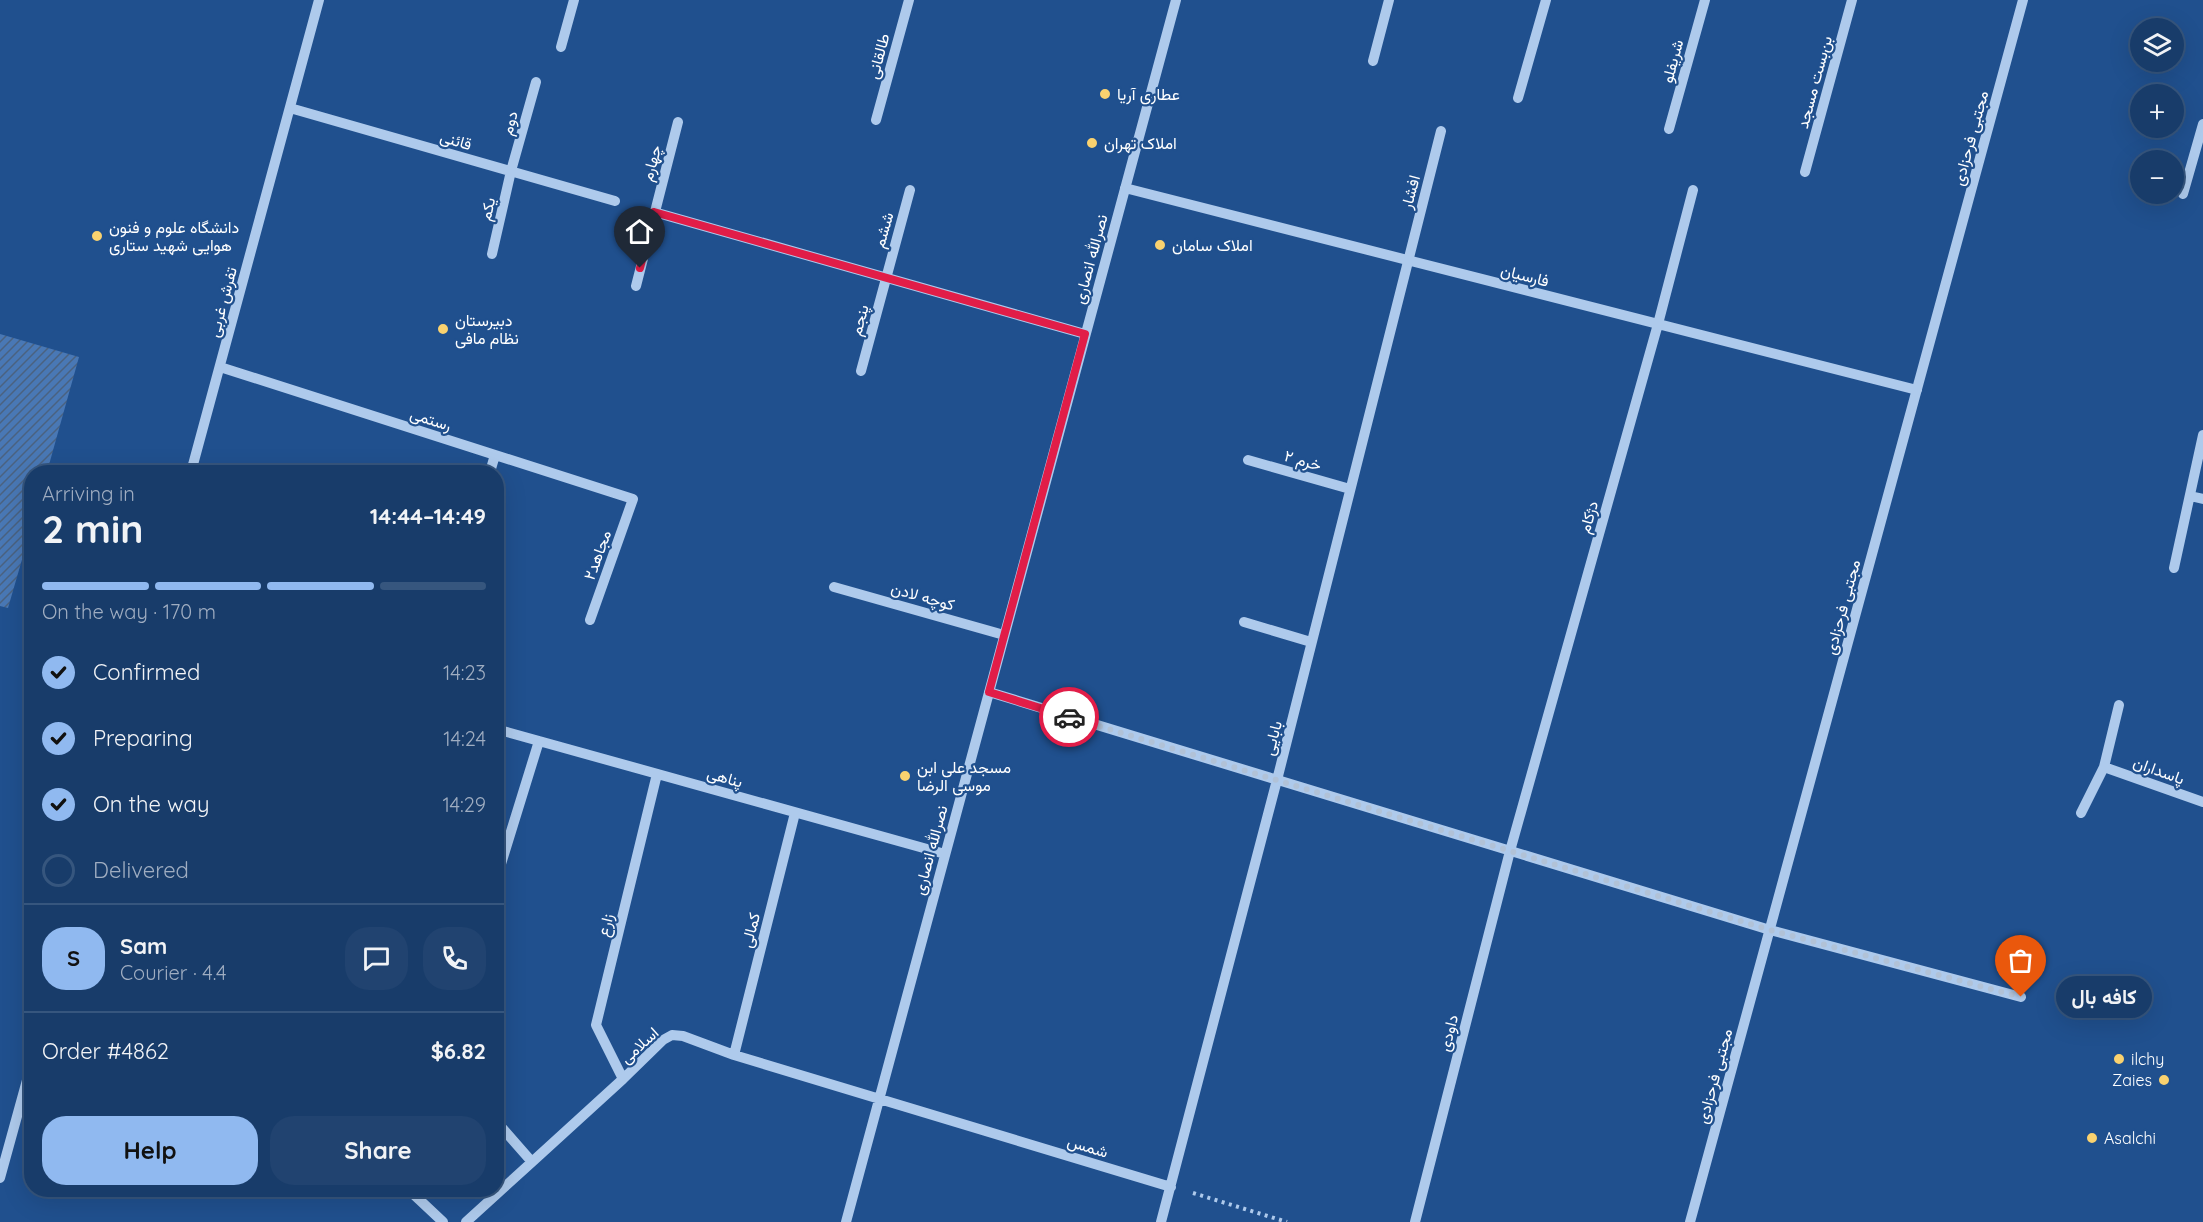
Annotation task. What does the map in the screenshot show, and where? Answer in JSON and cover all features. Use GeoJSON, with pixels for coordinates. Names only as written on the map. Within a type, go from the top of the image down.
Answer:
{"type":"FeatureCollection","features":[{"type":"Feature","properties":{"kind":"street","name":"تفرش غربی"},"geometry":{"type":"LineString","coordinates":[[193,465],[319,0]]}},
{"type":"Feature","properties":{"kind":"street"},"geometry":{"type":"LineString","coordinates":[[561,47],[574,0]]}},
{"type":"Feature","properties":{"kind":"street","name":"طالقانی"},"geometry":{"type":"LineString","coordinates":[[876,120],[909,0]]}},
{"type":"Feature","properties":{"kind":"street","name":"نصرالله انصاری"},"geometry":{"type":"LineString","coordinates":[[846,1222],[1176,0]]}},
{"type":"Feature","properties":{"kind":"street"},"geometry":{"type":"LineString","coordinates":[[1373,61],[1389,0]]}},
{"type":"Feature","properties":{"kind":"street"},"geometry":{"type":"LineString","coordinates":[[1518,98],[1546,0]]}},
{"type":"Feature","properties":{"kind":"street","name":"شریفلو"},"geometry":{"type":"LineString","coordinates":[[1669,129],[1705,0]]}},
{"type":"Feature","properties":{"kind":"street","name":"بن‌بست مسجد"},"geometry":{"type":"LineString","coordinates":[[1805,172],[1852,0]]}},
{"type":"Feature","properties":{"kind":"street","name":"مجتبی فرحزادی"},"geometry":{"type":"LineString","coordinates":[[1690,1222],[2023,0]]}},
{"type":"Feature","properties":{"kind":"street","name":"دوم"},"geometry":{"type":"LineString","coordinates":[[511,171],[536,82]]}},
{"type":"Feature","properties":{"kind":"street","name":"قائنی"},"geometry":{"type":"LineString","coordinates":[[290,108],[615,201]]}},
{"type":"Feature","properties":{"kind":"street","name":"چهارم"},"geometry":{"type":"LineString","coordinates":[[636,286],[678,122]]}},
{"type":"Feature","properties":{"kind":"street"},"geometry":{"type":"LineString","coordinates":[[2184,190],[2203,124]]}},
{"type":"Feature","properties":{"kind":"street","name":"افشار"},"geometry":{"type":"LineString","coordinates":[[1407,261],[1441,131]]}},
{"type":"Feature","properties":{"kind":"street","name":"یکم"},"geometry":{"type":"LineString","coordinates":[[492,254],[511,171]]}},
{"type":"Feature","properties":{"kind":"street","name":"فارسیان"},"geometry":{"type":"LineString","coordinates":[[1125,188],[1917,390]]}},
{"type":"Feature","properties":{"kind":"street","name":"ششم"},"geometry":{"type":"LineString","coordinates":[[885,277],[910,190]]}},
{"type":"Feature","properties":{"kind":"street","name":"دژکام"},"geometry":{"type":"LineString","coordinates":[[1510,851],[1659,324],[1693,190]]}},
{"type":"Feature","properties":{"kind":"street"},"geometry":{"type":"LineString","coordinates":[[654,212],[1085,334]]}},
{"type":"Feature","properties":{"kind":"street","name":"بابایی"},"geometry":{"type":"LineString","coordinates":[[1161,1222],[1277,780],[1407,261]]}},
{"type":"Feature","properties":{"kind":"street","name":"پنجم"},"geometry":{"type":"LineString","coordinates":[[861,371],[885,277]]}},
{"type":"Feature","properties":{"kind":"street","name":"رستمی"},"geometry":{"type":"LineString","coordinates":[[220,367],[633,500]]}},
{"type":"Feature","properties":{"kind":"street"},"geometry":{"type":"LineString","coordinates":[[2174,568],[2203,435]]}},
{"type":"Feature","properties":{"kind":"street"},"geometry":{"type":"LineString","coordinates":[[492,465],[495,455]]}},
{"type":"Feature","properties":{"kind":"street","name":"خرم ۲"},"geometry":{"type":"LineString","coordinates":[[1248,460],[1350,489]]}},
{"type":"Feature","properties":{"kind":"street"},"geometry":{"type":"LineString","coordinates":[[2190,496],[2203,499]]}},
{"type":"Feature","properties":{"kind":"street","name":"مجاهد۲"},"geometry":{"type":"LineString","coordinates":[[590,620],[633,500]]}},
{"type":"Feature","properties":{"kind":"street","name":"کوچه لادن"},"geometry":{"type":"LineString","coordinates":[[834,587],[1004,635]]}},
{"type":"Feature","properties":{"kind":"street"},"geometry":{"type":"LineString","coordinates":[[1244,622],[1311,642]]}},
{"type":"Feature","properties":{"kind":"street"},"geometry":{"type":"LineString","coordinates":[[989,692],[1770,930],[2021,997]]}},
{"type":"Feature","properties":{"kind":"street"},"geometry":{"type":"LineString","coordinates":[[2081,813],[2104,767],[2119,705]]}},
{"type":"Feature","properties":{"kind":"street","name":"پناهی"},"geometry":{"type":"LineString","coordinates":[[504,731],[945,855]]}},
{"type":"Feature","properties":{"kind":"street"},"geometry":{"type":"LineString","coordinates":[[504,854],[539,741]]}},
{"type":"Feature","properties":{"kind":"street","name":"پاسداران"},"geometry":{"type":"LineString","coordinates":[[2104,767],[2203,802]]}},
{"type":"Feature","properties":{"kind":"street","name":"زارع"},"geometry":{"type":"LineString","coordinates":[[623,1079],[596,1025],[657,774]]}},
{"type":"Feature","properties":{"kind":"street","name":"کمالی"},"geometry":{"type":"LineString","coordinates":[[734,1055],[795,813]]}},
{"type":"Feature","properties":{"kind":"street","name":"داودی"},"geometry":{"type":"LineString","coordinates":[[1415,1222],[1510,851]]}},
{"type":"Feature","properties":{"kind":"street","name":"اسلامی"},"geometry":{"type":"LineString","coordinates":[[504,1187],[663,1040],[672,1035],[683,1036],[734,1055],[879,1098]]}},
{"type":"Feature","properties":{"kind":"street"},"geometry":{"type":"LineString","coordinates":[[0,1178],[24,1091]]}},
{"type":"Feature","properties":{"kind":"street","name":"شمس"},"geometry":{"type":"LineString","coordinates":[[879,1098],[1171,1187]]}},
{"type":"Feature","properties":{"kind":"street"},"geometry":{"type":"LineString","coordinates":[[504,1130],[532,1162]]}},
{"type":"Feature","properties":{"kind":"street"},"geometry":{"type":"LineString","coordinates":[[416,1197],[443,1222]]}},
{"type":"Feature","properties":{"kind":"street","name":"اسلامی"},"geometry":{"type":"LineString","coordinates":[[466,1222],[494,1197]]}},
{"type":"Feature","properties":{"kind":"path"},"geometry":{"type":"LineString","coordinates":[[1171,1187],[1287,1222]]}},
{"type":"Feature","properties":{"kind":"building"},"geometry":{"type":"Polygon","coordinates":[[[0,334],[79,357],[49,465],[24,465],[24,553],[8,608],[0,606],[0,334]]]}},
{"type":"Feature","properties":{"kind":"way so far"},"geometry":{"type":"LineString","coordinates":[[1069,717],[1770,930],[2021,997]]}},
{"type":"Feature","properties":{"kind":"place","name":"عطاری آریا"},"geometry":{"type":"Point","coordinates":[1105,94]}},
{"type":"Feature","properties":{"kind":"place","name":"املاک تهران"},"geometry":{"type":"Point","coordinates":[1092,143]}},
{"type":"Feature","properties":{"kind":"place","name":"دانشگاه علوم و فنون هوایی شهید ستاری"},"geometry":{"type":"Point","coordinates":[97,236]}},
{"type":"Feature","properties":{"kind":"place","name":"املاک سامان"},"geometry":{"type":"Point","coordinates":[1160,245]}},
{"type":"Feature","properties":{"kind":"place","name":"دبیرستان نظام مافی"},"geometry":{"type":"Point","coordinates":[443,329]}},
{"type":"Feature","properties":{"kind":"place","name":"مسجد علی ابن موسی الرضا"},"geometry":{"type":"Point","coordinates":[905,776]}},
{"type":"Feature","properties":{"kind":"place","name":"کافه بال"},"geometry":{"type":"Point","coordinates":[2021,997]}},
{"type":"Feature","properties":{"kind":"place","name":"ilchy"},"geometry":{"type":"Point","coordinates":[2119,1059]}},
{"type":"Feature","properties":{"kind":"place","name":"Zaies"},"geometry":{"type":"Point","coordinates":[2164,1080]}},
{"type":"Feature","properties":{"kind":"place","name":"Asalchi"},"geometry":{"type":"Point","coordinates":[2092,1138]}},
{"type":"Feature","properties":{"kind":"route"},"geometry":{"type":"LineString","coordinates":[[640,268],[654,212],[1085,334],[989,692],[1069,717]]}}]}
